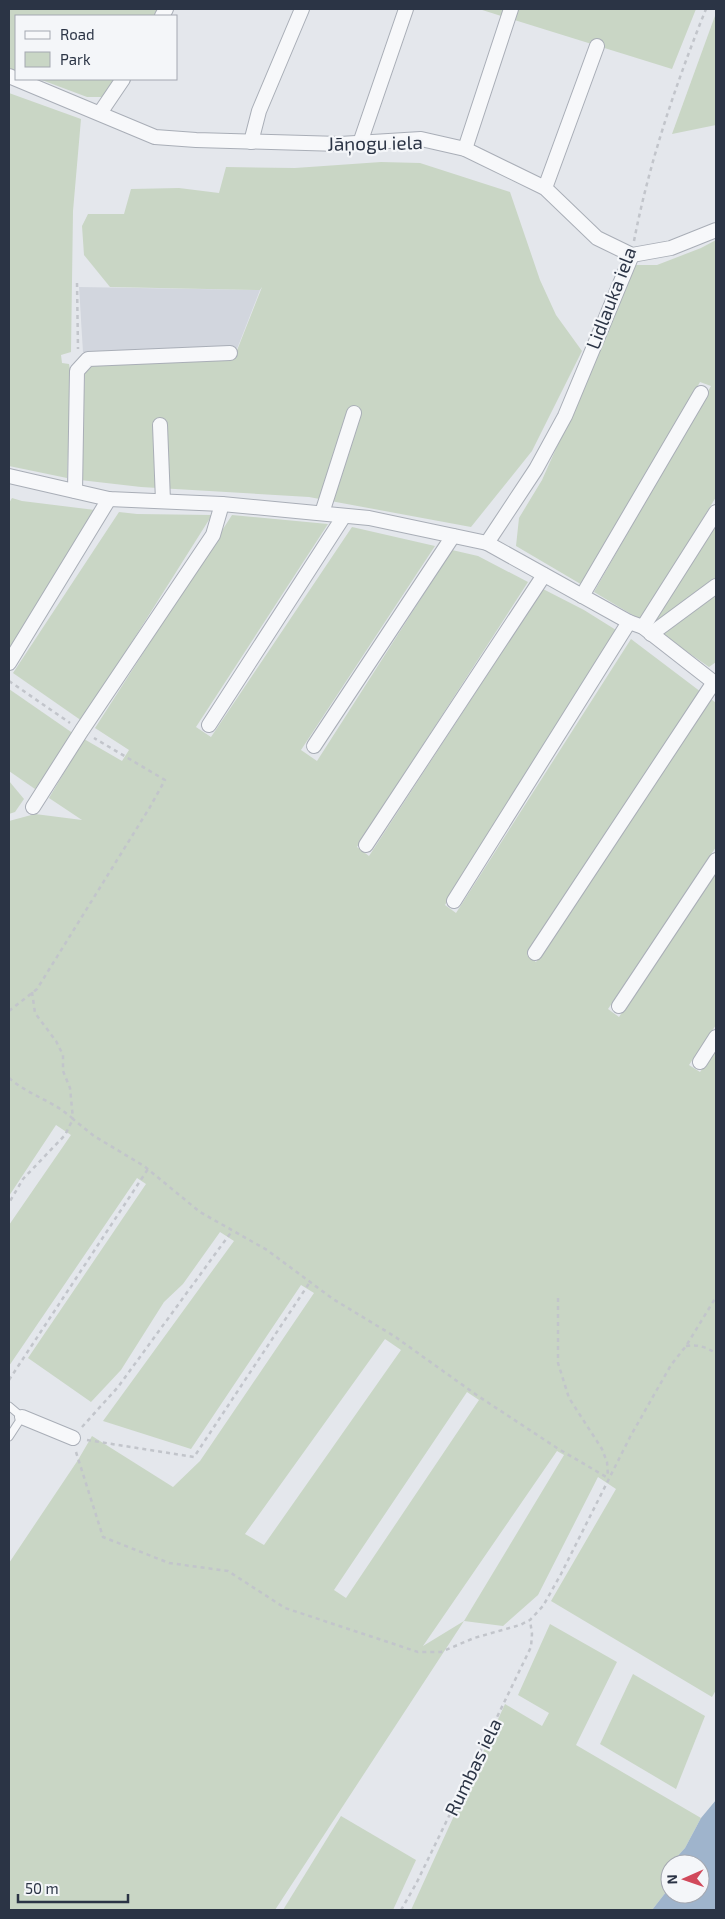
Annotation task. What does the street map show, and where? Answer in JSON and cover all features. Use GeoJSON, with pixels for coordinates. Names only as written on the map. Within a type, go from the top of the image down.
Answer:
{"type":"FeatureCollection","features":[{"type":"Feature","properties":{"kind":"street"},"geometry":{"type":"LineString","coordinates":[[251,142],[259,111],[302,9]]}},
{"type":"Feature","properties":{"kind":"street"},"geometry":{"type":"LineString","coordinates":[[360,143],[406,9]]}},
{"type":"Feature","properties":{"kind":"street"},"geometry":{"type":"LineString","coordinates":[[465,148],[511,9]]}},
{"type":"Feature","properties":{"kind":"street"},"geometry":{"type":"LineString","coordinates":[[545,188],[598,46]]}},
{"type":"Feature","properties":{"kind":"street","name":"Jāņogu iela"},"geometry":{"type":"LineString","coordinates":[[19,80],[155,137],[251,142],[360,143],[421,139],[465,148],[545,188],[597,238],[632,255]]}},
{"type":"Feature","properties":{"kind":"street"},"geometry":{"type":"LineString","coordinates":[[100,113],[122,80]]}},
{"type":"Feature","properties":{"kind":"street"},"geometry":{"type":"LineString","coordinates":[[632,255],[671,248],[716,230]]}},
{"type":"Feature","properties":{"kind":"street","name":"Lidlauka iela"},"geometry":{"type":"LineString","coordinates":[[487,543],[536,469],[565,416],[632,255]]}},
{"type":"Feature","properties":{"kind":"street"},"geometry":{"type":"LineString","coordinates":[[76,491],[77,370],[88,359],[230,353]]}},
{"type":"Feature","properties":{"kind":"street"},"geometry":{"type":"LineString","coordinates":[[582,596],[701,393]]}},
{"type":"Feature","properties":{"kind":"street"},"geometry":{"type":"LineString","coordinates":[[322,513],[354,413]]}},
{"type":"Feature","properties":{"kind":"street"},"geometry":{"type":"LineString","coordinates":[[160,425],[163,501]]}},
{"type":"Feature","properties":{"kind":"street"},"geometry":{"type":"LineString","coordinates":[[11,481],[76,491],[109,499],[222,504],[369,518],[487,543],[647,631],[713,678],[535,953]]}},
{"type":"Feature","properties":{"kind":"street"},"geometry":{"type":"LineString","coordinates":[[9,663],[109,499]]}},
{"type":"Feature","properties":{"kind":"street"},"geometry":{"type":"LineString","coordinates":[[33,807],[82,730],[213,535],[222,504]]}},
{"type":"Feature","properties":{"kind":"street"},"geometry":{"type":"LineString","coordinates":[[647,631],[716,512]]}},
{"type":"Feature","properties":{"kind":"street"},"geometry":{"type":"LineString","coordinates":[[209,725],[344,516]]}},
{"type":"Feature","properties":{"kind":"street"},"geometry":{"type":"LineString","coordinates":[[314,746],[453,536]]}},
{"type":"Feature","properties":{"kind":"street"},"geometry":{"type":"LineString","coordinates":[[366,845],[544,575]]}},
{"type":"Feature","properties":{"kind":"street"},"geometry":{"type":"LineString","coordinates":[[647,631],[716,586]]}},
{"type":"Feature","properties":{"kind":"street"},"geometry":{"type":"LineString","coordinates":[[454,901],[629,622]]}},
{"type":"Feature","properties":{"kind":"street"},"geometry":{"type":"LineString","coordinates":[[619,1006],[716,860]]}},
{"type":"Feature","properties":{"kind":"street"},"geometry":{"type":"LineString","coordinates":[[700,1062],[716,1037]]}},
{"type":"Feature","properties":{"kind":"street"},"geometry":{"type":"LineString","coordinates":[[22,1417],[73,1438]]}},
{"type":"Feature","properties":{"kind":"lane"},"geometry":{"type":"LineString","coordinates":[[9,1406],[22,1417],[9,1437]]}},
{"type":"Feature","properties":{"kind":"path","name":"Lidlauka iela"},"geometry":{"type":"LineString","coordinates":[[632,255],[646,189],[672,103],[706,9]]}},
{"type":"Feature","properties":{"kind":"path"},"geometry":{"type":"LineString","coordinates":[[77,283],[77,370]]}},
{"type":"Feature","properties":{"kind":"path"},"geometry":{"type":"LineString","coordinates":[[9,681],[82,730],[165,780],[150,808],[37,989],[9,1010]]}},
{"type":"Feature","properties":{"kind":"path"},"geometry":{"type":"LineString","coordinates":[[9,1203],[23,1179],[65,1135],[73,1119],[70,1088],[63,1071],[63,1055],[56,1041],[35,1013],[32,992]]}},
{"type":"Feature","properties":{"kind":"path"},"geometry":{"type":"LineString","coordinates":[[9,1078],[22,1090],[63,1109],[94,1136],[148,1169],[200,1212],[267,1250],[333,1299],[394,1336],[486,1402],[557,1448],[608,1478]]}},
{"type":"Feature","properties":{"kind":"path"},"geometry":{"type":"LineString","coordinates":[[9,1380],[148,1169]]}},
{"type":"Feature","properties":{"kind":"path"},"geometry":{"type":"LineString","coordinates":[[73,1438],[118,1388],[233,1231]]}},
{"type":"Feature","properties":{"kind":"path"},"geometry":{"type":"LineString","coordinates":[[73,1438],[194,1456],[310,1282]]}},
{"type":"Feature","properties":{"kind":"path"},"geometry":{"type":"LineString","coordinates":[[73,1438],[103,1537],[169,1562],[228,1572],[285,1608],[418,1652],[441,1652],[474,1638],[520,1625],[530,1620],[544,1606],[608,1478],[671,1365],[686,1346],[716,1297]]}},
{"type":"Feature","properties":{"kind":"path"},"geometry":{"type":"LineString","coordinates":[[558,1298],[558,1364],[569,1398],[602,1449],[607,1462],[608,1478]]}},
{"type":"Feature","properties":{"kind":"path"},"geometry":{"type":"LineString","coordinates":[[686,1346],[695,1344],[716,1353]]}},
{"type":"Feature","properties":{"kind":"path","name":"Rumbas iela"},"geometry":{"type":"LineString","coordinates":[[402,1910],[531,1647],[530,1620]]}},
{"type":"Feature","properties":{"kind":"shaded area"},"geometry":{"type":"Polygon","coordinates":[[[79,287],[260,290],[237,349],[83,352],[79,287]]]}},
{"type":"Feature","properties":{"kind":"green space"},"geometry":{"type":"Polygon","coordinates":[[[9,9],[161,9],[158,15],[15,15],[15,71],[9,68],[9,9]]]}},
{"type":"Feature","properties":{"kind":"green space"},"geometry":{"type":"Polygon","coordinates":[[[479,9],[696,9],[672,69],[479,9]]]}},
{"type":"Feature","properties":{"kind":"green space"},"geometry":{"type":"Polygon","coordinates":[[[716,13],[716,125],[672,134],[716,13]]]}},
{"type":"Feature","properties":{"kind":"green space"},"geometry":{"type":"Polygon","coordinates":[[[42,80],[117,80],[106,97],[87,97],[42,80]]]}},
{"type":"Feature","properties":{"kind":"green space"},"geometry":{"type":"Polygon","coordinates":[[[9,93],[81,119],[73,211],[71,352],[61,355],[62,363],[69,364],[71,376],[67,478],[9,466],[9,93]]]}},
{"type":"Feature","properties":{"kind":"green space"},"geometry":{"type":"Polygon","coordinates":[[[381,162],[420,163],[510,192],[540,280],[556,315],[582,351],[532,451],[471,527],[309,497],[141,487],[80,480],[85,371],[87,366],[234,358],[262,287],[260,290],[110,287],[84,255],[82,226],[88,214],[124,214],[131,189],[179,188],[219,193],[226,167],[295,168],[381,162]]]}},
{"type":"Feature","properties":{"kind":"green space"},"geometry":{"type":"Polygon","coordinates":[[[716,240],[716,497],[641,620],[594,592],[711,386],[700,382],[584,586],[516,546],[519,518],[542,480],[596,359],[635,265],[657,265],[701,248],[716,240]]]}},
{"type":"Feature","properties":{"kind":"green space"},"geometry":{"type":"Polygon","coordinates":[[[12,498],[22,501],[95,510],[9,651],[9,503],[12,498]]]}},
{"type":"Feature","properties":{"kind":"green space"},"geometry":{"type":"Polygon","coordinates":[[[119,512],[212,515],[82,721],[13,673],[119,512]]]}},
{"type":"Feature","properties":{"kind":"green space"},"geometry":{"type":"Polygon","coordinates":[[[232,515],[328,524],[196,727],[211,737],[352,527],[435,546],[301,750],[317,761],[452,550],[478,556],[528,582],[357,847],[369,856],[543,589],[584,610],[616,630],[445,905],[456,913],[631,639],[701,692],[527,955],[536,962],[711,699],[716,703],[716,847],[608,1009],[619,1017],[716,870],[716,1025],[689,1065],[700,1072],[716,1049],[716,1690],[712,1697],[551,1601],[616,1489],[598,1477],[538,1595],[503,1626],[464,1621],[275,1910],[9,1910],[9,1563],[92,1436],[173,1487],[200,1461],[314,1293],[301,1285],[191,1449],[103,1421],[234,1241],[220,1232],[183,1284],[164,1302],[121,1370],[91,1402],[28,1358],[146,1184],[137,1178],[9,1366],[9,1225],[71,1135],[56,1125],[9,1196],[9,821],[35,814],[82,820],[49,798],[84,739],[122,761],[129,750],[95,728],[232,515]],[[385,1339],[245,1534],[264,1545],[401,1350],[385,1339]],[[467,1392],[334,1590],[346,1598],[479,1400],[467,1392]],[[557,1451],[423,1646],[464,1621],[564,1455],[557,1451]]]}},
{"type":"Feature","properties":{"kind":"green space"},"geometry":{"type":"Polygon","coordinates":[[[716,520],[716,581],[652,627],[647,624],[716,520]]]}},
{"type":"Feature","properties":{"kind":"green space"},"geometry":{"type":"Polygon","coordinates":[[[716,591],[716,662],[709,667],[660,633],[716,591]]]}},
{"type":"Feature","properties":{"kind":"green space"},"geometry":{"type":"Polygon","coordinates":[[[9,689],[74,734],[35,789],[9,771],[9,689]]]}},
{"type":"Feature","properties":{"kind":"green space"},"geometry":{"type":"Polygon","coordinates":[[[9,781],[24,799],[15,812],[9,814],[9,781]]]}},
{"type":"Feature","properties":{"kind":"green space"},"geometry":{"type":"Polygon","coordinates":[[[550,1624],[617,1662],[576,1745],[701,1818],[685,1848],[680,1854],[660,1854],[660,1900],[652,1910],[411,1910],[505,1704],[542,1726],[549,1713],[518,1695],[550,1624]]]}},
{"type":"Feature","properties":{"kind":"green space"},"geometry":{"type":"Polygon","coordinates":[[[633,1674],[705,1716],[676,1789],[600,1744],[633,1674]]]}},
{"type":"Feature","properties":{"kind":"green space"},"geometry":{"type":"Polygon","coordinates":[[[341,1816],[416,1860],[393,1910],[283,1910],[341,1816]]]}},
{"type":"Feature","properties":{"kind":"water"},"geometry":{"type":"Polygon","coordinates":[[[716,1800],[716,1910],[652,1910],[660,1900],[660,1904],[710,1904],[710,1854],[680,1854],[685,1848],[701,1818],[716,1800]]]}}]}
